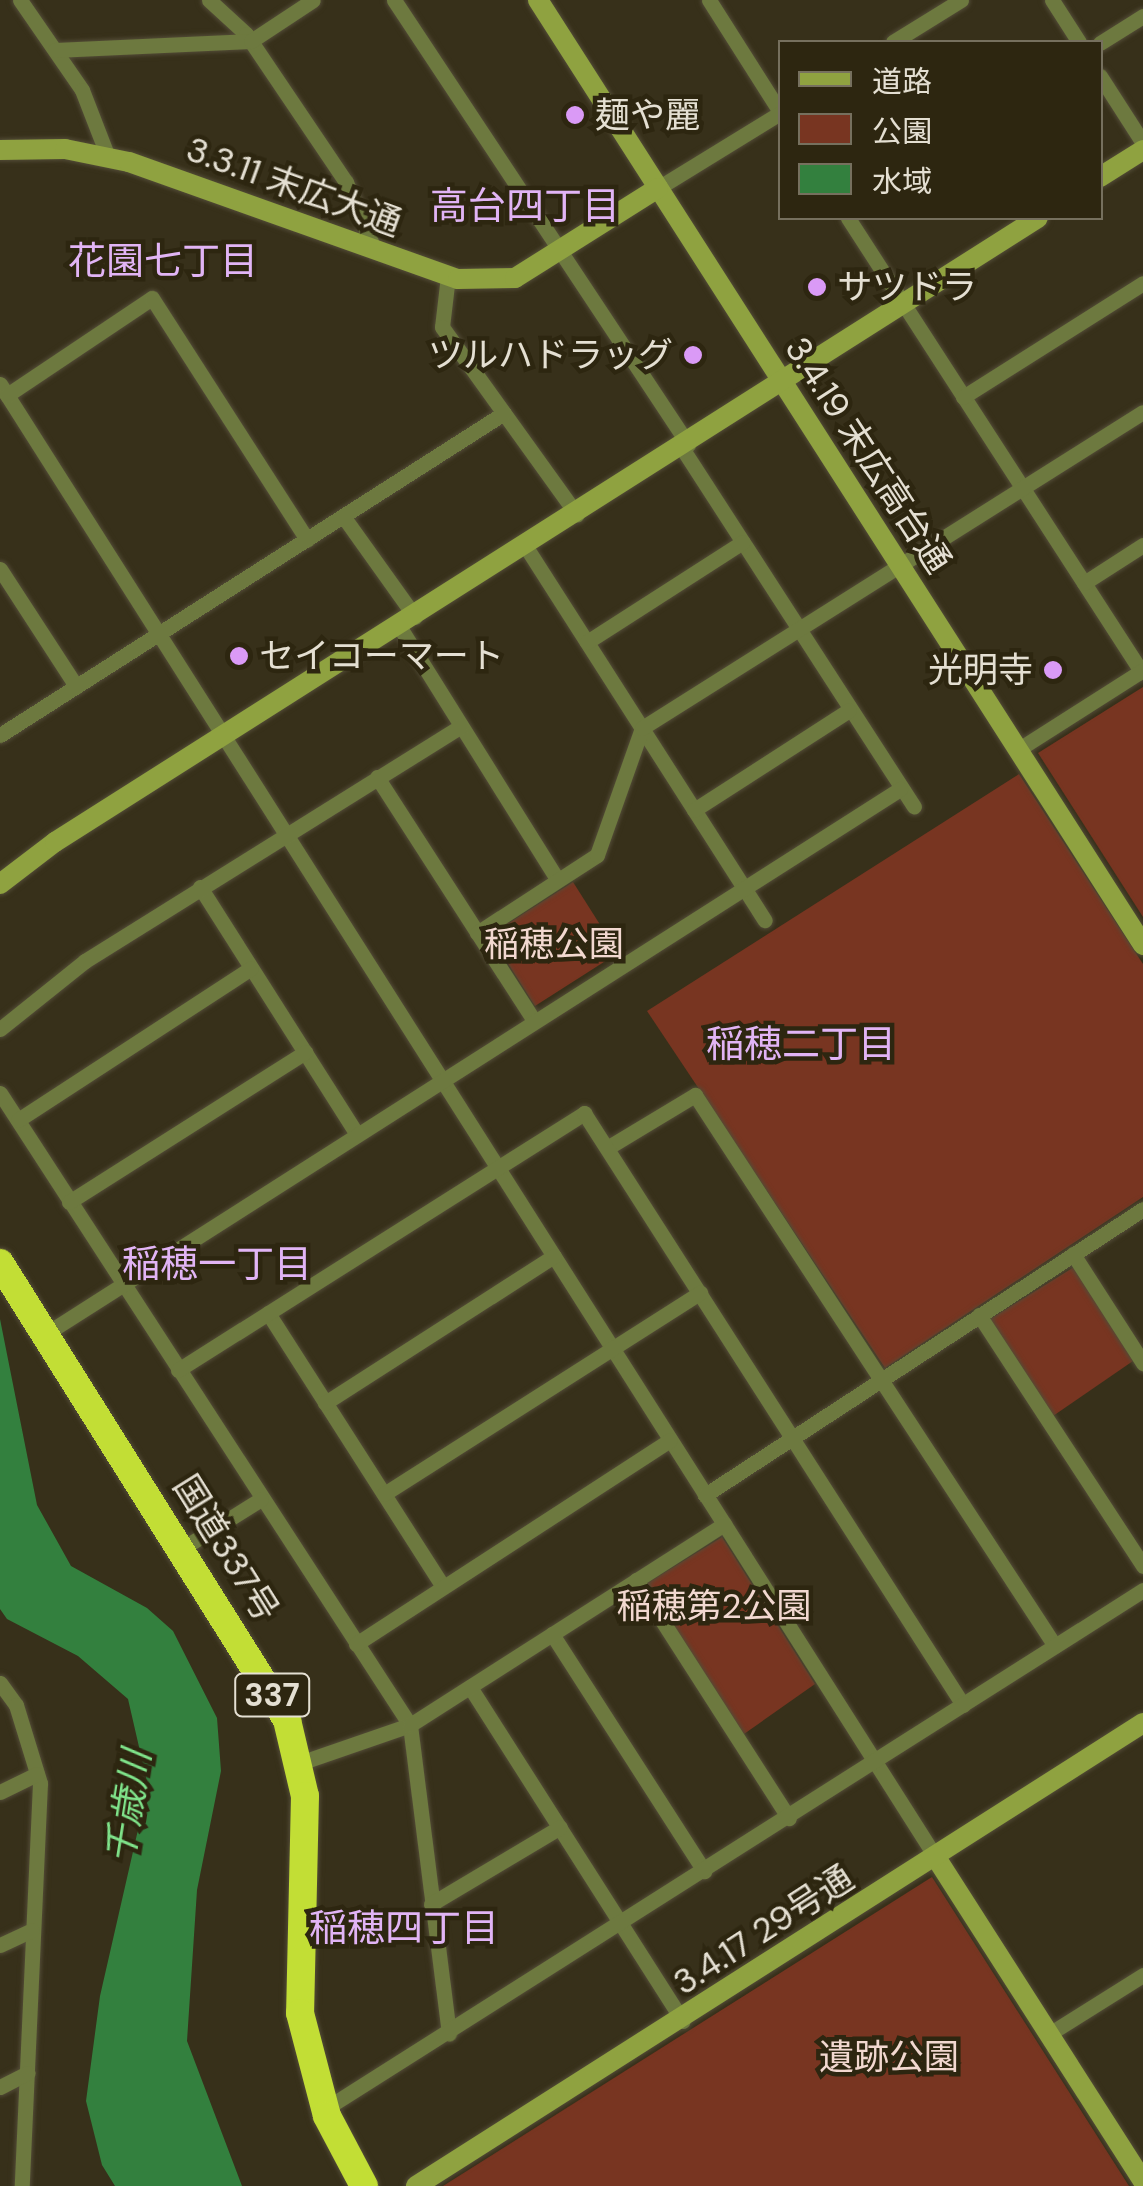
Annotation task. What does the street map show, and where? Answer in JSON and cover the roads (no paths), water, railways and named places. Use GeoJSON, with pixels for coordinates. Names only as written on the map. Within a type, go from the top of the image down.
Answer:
{"type":"FeatureCollection","features":[{"type":"Feature","properties":{"kind":"highway","name":"国道337号"},"geometry":{"type":"LineString","coordinates":[[0,1263],[183,1548],[287,1720],[300,1763],[296,1969],[300,2014],[325,2109],[364,2186]]}},
{"type":"Feature","properties":{"kind":"street"},"geometry":{"type":"LineString","coordinates":[[20,0],[100,122],[108,157]]}},
{"type":"Feature","properties":{"kind":"street"},"geometry":{"type":"LineString","coordinates":[[209,0],[250,41],[346,182],[374,250]]}},
{"type":"Feature","properties":{"kind":"street"},"geometry":{"type":"LineString","coordinates":[[55,50],[250,41],[313,0]]}},
{"type":"Feature","properties":{"kind":"street"},"geometry":{"type":"LineString","coordinates":[[394,0],[562,250],[914,807]]}},
{"type":"Feature","properties":{"kind":"street","name":"3.4.19 末広高台通"},"geometry":{"type":"LineString","coordinates":[[538,0],[1143,944]]}},
{"type":"Feature","properties":{"kind":"street"},"geometry":{"type":"LineString","coordinates":[[709,0],[778,109]]}},
{"type":"Feature","properties":{"kind":"street"},"geometry":{"type":"LineString","coordinates":[[896,40],[961,0]]}},
{"type":"Feature","properties":{"kind":"street"},"geometry":{"type":"LineString","coordinates":[[1052,0],[1078,40]]}},
{"type":"Feature","properties":{"kind":"street"},"geometry":{"type":"LineString","coordinates":[[1103,41],[1143,16]]}},
{"type":"Feature","properties":{"kind":"street"},"geometry":{"type":"LineString","coordinates":[[1103,81],[1143,146],[1103,175]]}},
{"type":"Feature","properties":{"kind":"street"},"geometry":{"type":"LineString","coordinates":[[658,188],[778,113]]}},
{"type":"Feature","properties":{"kind":"street","name":"3.3.11 末広大通"},"geometry":{"type":"LineString","coordinates":[[0,150],[65,149],[108,157],[448,276],[514,278],[658,188]]}},
{"type":"Feature","properties":{"kind":"street"},"geometry":{"type":"LineString","coordinates":[[849,220],[1142,671],[1019,749]]}},
{"type":"Feature","properties":{"kind":"street"},"geometry":{"type":"LineString","coordinates":[[3,873],[577,515],[1035,220]]}},
{"type":"Feature","properties":{"kind":"street"},"geometry":{"type":"LineString","coordinates":[[448,276],[442,327],[577,515]]}},
{"type":"Feature","properties":{"kind":"street"},"geometry":{"type":"LineString","coordinates":[[963,397],[1143,283]]}},
{"type":"Feature","properties":{"kind":"street"},"geometry":{"type":"LineString","coordinates":[[307,539],[152,298],[3,389],[1143,2181]]}},
{"type":"Feature","properties":{"kind":"street"},"geometry":{"type":"LineString","coordinates":[[478,933],[596,854],[642,728],[1143,412]]}},
{"type":"Feature","properties":{"kind":"street"},"geometry":{"type":"LineString","coordinates":[[2,728],[76,686],[504,413]]}},
{"type":"Feature","properties":{"kind":"street"},"geometry":{"type":"LineString","coordinates":[[343,516],[407,622],[461,726],[557,879]]}},
{"type":"Feature","properties":{"kind":"street"},"geometry":{"type":"LineString","coordinates":[[587,642],[743,542]]}},
{"type":"Feature","properties":{"kind":"street"},"geometry":{"type":"LineString","coordinates":[[1084,583],[1143,545]]}},
{"type":"Feature","properties":{"kind":"street"},"geometry":{"type":"LineString","coordinates":[[526,547],[765,920]]}},
{"type":"Feature","properties":{"kind":"street"},"geometry":{"type":"LineString","coordinates":[[0,569],[76,686]]}},
{"type":"Feature","properties":{"kind":"street"},"geometry":{"type":"LineString","coordinates":[[694,810],[850,710]]}},
{"type":"Feature","properties":{"kind":"street"},"geometry":{"type":"LineString","coordinates":[[0,1029],[85,961],[461,726]]}},
{"type":"Feature","properties":{"kind":"street"},"geometry":{"type":"LineString","coordinates":[[378,777],[534,1021]]}},
{"type":"Feature","properties":{"kind":"street"},"geometry":{"type":"LineString","coordinates":[[47,1333],[900,789]]}},
{"type":"Feature","properties":{"kind":"street"},"geometry":{"type":"LineString","coordinates":[[200,888],[358,1134]]}},
{"type":"Feature","properties":{"kind":"street"},"geometry":{"type":"LineString","coordinates":[[18,1120],[251,968]]}},
{"type":"Feature","properties":{"kind":"street"},"geometry":{"type":"LineString","coordinates":[[69,1202],[305,1052]]}},
{"type":"Feature","properties":{"kind":"street"},"geometry":{"type":"LineString","coordinates":[[0,1094],[410,1725],[449,2034]]}},
{"type":"Feature","properties":{"kind":"street"},"geometry":{"type":"LineString","coordinates":[[607,1148],[695,1095],[1055,1646]]}},
{"type":"Feature","properties":{"kind":"street"},"geometry":{"type":"LineString","coordinates":[[178,1370],[584,1112],[963,1705]]}},
{"type":"Feature","properties":{"kind":"street"},"geometry":{"type":"LineString","coordinates":[[704,1495],[1143,1210]]}},
{"type":"Feature","properties":{"kind":"street"},"geometry":{"type":"LineString","coordinates":[[1073,1254],[1143,1363]]}},
{"type":"Feature","properties":{"kind":"street"},"geometry":{"type":"LineString","coordinates":[[325,1403],[554,1256]]}},
{"type":"Feature","properties":{"kind":"street"},"geometry":{"type":"LineString","coordinates":[[384,1494],[700,1293]]}},
{"type":"Feature","properties":{"kind":"street"},"geometry":{"type":"LineString","coordinates":[[268,1312],[442,1585]]}},
{"type":"Feature","properties":{"kind":"street"},"geometry":{"type":"LineString","coordinates":[[980,1315],[1143,1566]]}},
{"type":"Feature","properties":{"kind":"street"},"geometry":{"type":"LineString","coordinates":[[356,1644],[670,1440]]}},
{"type":"Feature","properties":{"kind":"street"},"geometry":{"type":"LineString","coordinates":[[183,1548],[261,1499]]}},
{"type":"Feature","properties":{"kind":"street"},"geometry":{"type":"LineString","coordinates":[[300,1763],[410,1725],[724,1524]]}},
{"type":"Feature","properties":{"kind":"street"},"geometry":{"type":"LineString","coordinates":[[636,1580],[789,1818]]}},
{"type":"Feature","properties":{"kind":"street"},"geometry":{"type":"LineString","coordinates":[[325,2109],[449,2034],[1143,1590]]}},
{"type":"Feature","properties":{"kind":"street"},"geometry":{"type":"LineString","coordinates":[[552,1634],[704,1871]]}},
{"type":"Feature","properties":{"kind":"street"},"geometry":{"type":"LineString","coordinates":[[0,1683],[16,1705],[37,1774],[22,2186]]}},
{"type":"Feature","properties":{"kind":"street"},"geometry":{"type":"LineString","coordinates":[[470,1687],[683,2021]]}},
{"type":"Feature","properties":{"kind":"street","name":"3.4.17 29号通"},"geometry":{"type":"LineString","coordinates":[[416,2186],[683,2021],[1143,1723]]}},
{"type":"Feature","properties":{"kind":"street"},"geometry":{"type":"LineString","coordinates":[[0,1792],[37,1774]]}},
{"type":"Feature","properties":{"kind":"street"},"geometry":{"type":"LineString","coordinates":[[431,1904],[560,1827]]}},
{"type":"Feature","properties":{"kind":"street"},"geometry":{"type":"LineString","coordinates":[[0,1944],[32,1930]]}},
{"type":"Feature","properties":{"kind":"street"},"geometry":{"type":"LineString","coordinates":[[1049,2034],[1143,1975]]}},
{"type":"Feature","properties":{"kind":"street"},"geometry":{"type":"LineString","coordinates":[[0,2087],[28,2074]]}},
{"type":"Feature","properties":{"kind":"water"},"geometry":{"type":"Polygon","coordinates":[[[0,1319],[37,1505],[71,1566],[147,1608],[173,1631],[217,1718],[221,1771],[197,1890],[187,2041],[242,2186],[115,2186],[102,2165],[86,2101],[100,1996],[148,1786],[128,1699],[78,1656],[7,1619],[0,1609],[0,1319]]]}},
{"type":"Feature","properties":{"kind":"place","name":"麺や麗"},"geometry":{"type":"Point","coordinates":[575,115]}},
{"type":"Feature","properties":{"kind":"place","name":"サツドラ"},"geometry":{"type":"Point","coordinates":[817,287]}},
{"type":"Feature","properties":{"kind":"place","name":"ツルハドラッグ"},"geometry":{"type":"Point","coordinates":[693,355]}},
{"type":"Feature","properties":{"kind":"place","name":"セイコーマート"},"geometry":{"type":"Point","coordinates":[239,656]}},
{"type":"Feature","properties":{"kind":"place","name":"光明寺"},"geometry":{"type":"Point","coordinates":[1053,670]}},
{"type":"Feature","properties":{"kind":"district","name":"高台四丁目"},"geometry":{"type":"Point","coordinates":[525,207]}},
{"type":"Feature","properties":{"kind":"district","name":"花園七丁目"},"geometry":{"type":"Point","coordinates":[163,262]}},
{"type":"Feature","properties":{"kind":"district","name":"稲穂二丁目"},"geometry":{"type":"Point","coordinates":[801,1045]}},
{"type":"Feature","properties":{"kind":"district","name":"稲穂一丁目"},"geometry":{"type":"Point","coordinates":[217,1265]}},
{"type":"Feature","properties":{"kind":"district","name":"稲穂四丁目"},"geometry":{"type":"Point","coordinates":[404,1929]}},
{"type":"Feature","properties":{"kind":"park label","name":"稲穂公園"},"geometry":{"type":"Point","coordinates":[554,944]}},
{"type":"Feature","properties":{"kind":"park label","name":"稲穂第2公園"},"geometry":{"type":"Point","coordinates":[714,1606]}},
{"type":"Feature","properties":{"kind":"park label","name":"遺跡公園"},"geometry":{"type":"Point","coordinates":[889,2057]}},
{"type":"Feature","properties":{"kind":"water label","name":"千歳川"},"geometry":{"type":"Point","coordinates":[129,1807]}}]}
